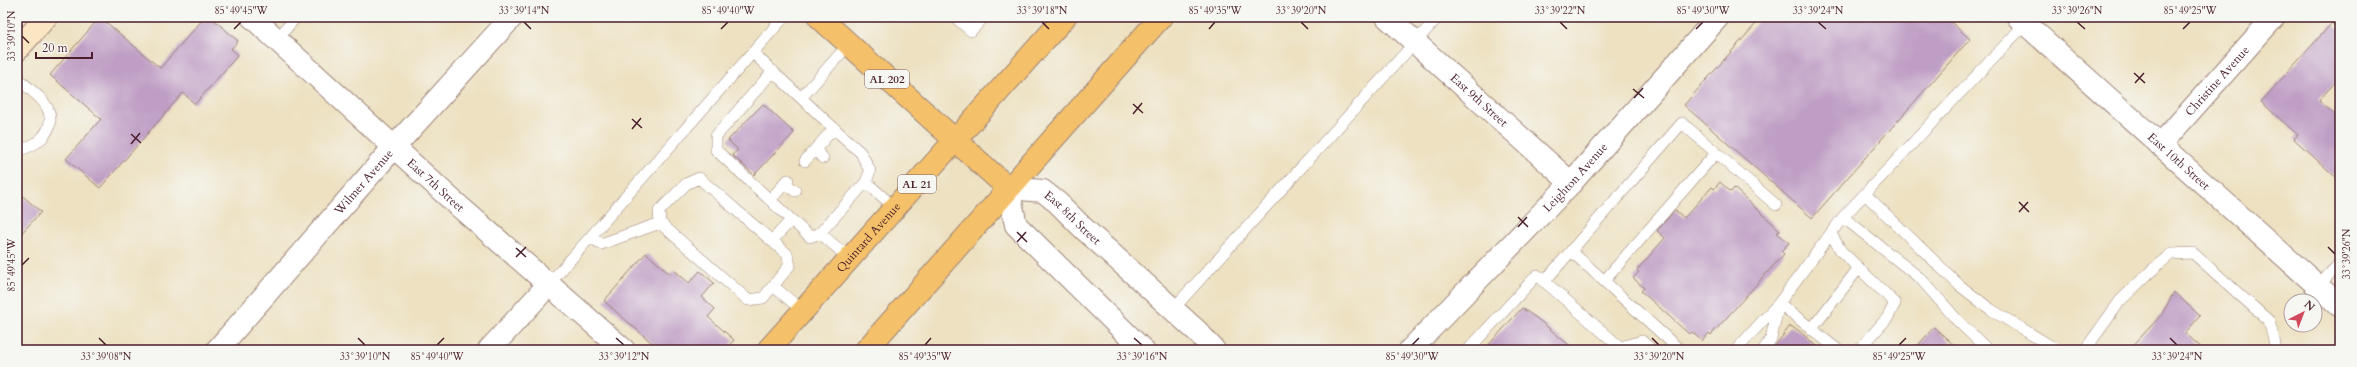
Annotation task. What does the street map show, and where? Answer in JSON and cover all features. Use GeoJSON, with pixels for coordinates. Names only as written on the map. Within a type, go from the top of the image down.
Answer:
{"type":"FeatureCollection","features":[{"type":"Feature","properties":{"kind":"main road"},"geometry":{"type":"LineString","coordinates":[[17,50],[46,17]]}},
{"type":"Feature","properties":{"kind":"main road","name":"AL 202"},"geometry":{"type":"LineString","coordinates":[[819,17],[1008,188]]}},
{"type":"Feature","properties":{"kind":"main road","name":"Quintard Avenue"},"geometry":{"type":"LineString","coordinates":[[768,350],[802,310],[956,142],[1065,17]]}},
{"type":"Feature","properties":{"kind":"main road"},"geometry":{"type":"LineString","coordinates":[[866,350],[1161,17]]}},
{"type":"Feature","properties":{"kind":"street","name":"East 7th Street"},"geometry":{"type":"LineString","coordinates":[[252,17],[395,146],[453,201],[624,350]]}},
{"type":"Feature","properties":{"kind":"street","name":"Wilmer Avenue"},"geometry":{"type":"LineString","coordinates":[[217,350],[395,146],[512,17]]}},
{"type":"Feature","properties":{"kind":"street","name":"East 9th Street"},"geometry":{"type":"LineString","coordinates":[[1387,17],[1570,183]]}},
{"type":"Feature","properties":{"kind":"street","name":"Leighton Avenue"},"geometry":{"type":"LineString","coordinates":[[1411,350],[1570,183],[1718,17]]}},
{"type":"Feature","properties":{"kind":"street","name":"Christine Avenue"},"geometry":{"type":"LineString","coordinates":[[2160,145],[2274,17]]}},
{"type":"Feature","properties":{"kind":"street","name":"East 10th Street"},"geometry":{"type":"LineString","coordinates":[[2022,21],[2340,306]]}},
{"type":"Feature","properties":{"kind":"street","name":"East 8th Street"},"geometry":{"type":"LineString","coordinates":[[1008,188],[1043,191],[1058,202],[1173,309],[1214,350]]}},
{"type":"Feature","properties":{"kind":"street"},"geometry":{"type":"LineString","coordinates":[[1008,188],[1016,225],[1140,349]]}},
{"type":"Feature","properties":{"kind":"street"},"geometry":{"type":"LineString","coordinates":[[489,350],[549,284]]}},
{"type":"Feature","properties":{"kind":"lane"},"geometry":{"type":"LineString","coordinates":[[276,39],[296,17]]}},
{"type":"Feature","properties":{"kind":"lane"},"geometry":{"type":"LineString","coordinates":[[549,284],[784,17]]}},
{"type":"Feature","properties":{"kind":"lane"},"geometry":{"type":"LineString","coordinates":[[955,17],[971,31],[984,17]]}},
{"type":"Feature","properties":{"kind":"lane"},"geometry":{"type":"LineString","coordinates":[[1173,309],[1438,17]]}},
{"type":"Feature","properties":{"kind":"lane"},"geometry":{"type":"LineString","coordinates":[[1736,350],[1779,304],[1843,217],[2022,21]]}},
{"type":"Feature","properties":{"kind":"lane"},"geometry":{"type":"LineString","coordinates":[[801,98],[849,44]]}},
{"type":"Feature","properties":{"kind":"lane"},"geometry":{"type":"LineString","coordinates":[[753,53],[773,71],[801,98],[861,153],[870,171],[866,182],[856,188],[827,220],[820,233],[810,237],[716,150],[716,136],[773,71]]}},
{"type":"Feature","properties":{"kind":"lane"},"geometry":{"type":"LineString","coordinates":[[17,78],[45,105],[49,113],[49,123],[38,143],[26,149],[17,150]]}},
{"type":"Feature","properties":{"kind":"lane"},"geometry":{"type":"LineString","coordinates":[[1544,282],[1682,123],[1776,205]]}},
{"type":"Feature","properties":{"kind":"lane"},"geometry":{"type":"LineString","coordinates":[[805,161],[834,128]]}},
{"type":"Feature","properties":{"kind":"lane"},"geometry":{"type":"LineString","coordinates":[[815,150],[823,158]]}},
{"type":"Feature","properties":{"kind":"lane"},"geometry":{"type":"LineString","coordinates":[[1604,281],[1716,153]]}},
{"type":"Feature","properties":{"kind":"lane"},"geometry":{"type":"LineString","coordinates":[[699,178],[772,241],[787,254],[790,265],[763,298],[748,300],[660,223],[659,211],[686,184],[699,178]]}},
{"type":"Feature","properties":{"kind":"lane"},"geometry":{"type":"LineString","coordinates":[[770,200],[786,182],[795,192]]}},
{"type":"Feature","properties":{"kind":"lane"},"geometry":{"type":"LineString","coordinates":[[866,182],[895,208]]}},
{"type":"Feature","properties":{"kind":"lane"},"geometry":{"type":"LineString","coordinates":[[1865,194],[1958,285],[1990,309],[2057,350]]}},
{"type":"Feature","properties":{"kind":"lane"},"geometry":{"type":"LineString","coordinates":[[1843,217],[1921,279],[1958,322],[1988,350]]}},
{"type":"Feature","properties":{"kind":"lane"},"geometry":{"type":"LineString","coordinates":[[772,241],[791,220]]}},
{"type":"Feature","properties":{"kind":"lane"},"geometry":{"type":"LineString","coordinates":[[591,237],[601,244],[660,223]]}},
{"type":"Feature","properties":{"kind":"lane"},"geometry":{"type":"LineString","coordinates":[[820,233],[850,259]]}},
{"type":"Feature","properties":{"kind":"lane"},"geometry":{"type":"LineString","coordinates":[[1831,234],[1841,251],[1895,303],[1888,318],[1859,350]]}},
{"type":"Feature","properties":{"kind":"lane"},"geometry":{"type":"LineString","coordinates":[[1571,251],[1680,350]]}},
{"type":"Feature","properties":{"kind":"lane"},"geometry":{"type":"LineString","coordinates":[[2085,350],[2120,301],[2152,270],[2171,254],[2193,253],[2269,321],[2275,344],[2273,350]]}},
{"type":"Feature","properties":{"kind":"lane"},"geometry":{"type":"LineString","coordinates":[[2318,286],[2340,263]]}},
{"type":"Feature","properties":{"kind":"lane"},"geometry":{"type":"LineString","coordinates":[[1810,330],[1858,269]]}},
{"type":"Feature","properties":{"kind":"lane"},"geometry":{"type":"LineString","coordinates":[[1468,350],[1537,275],[1620,347],[1642,341],[1652,350]]}},
{"type":"Feature","properties":{"kind":"lane"},"geometry":{"type":"LineString","coordinates":[[773,286],[802,310]]}},
{"type":"Feature","properties":{"kind":"lane"},"geometry":{"type":"LineString","coordinates":[[1779,304],[1810,330],[1838,350]]}},
{"type":"Feature","properties":{"kind":"lane"},"geometry":{"type":"LineString","coordinates":[[1763,350],[1771,338],[1779,304]]}},
{"type":"Feature","properties":{"kind":"building"},"geometry":{"type":"Polygon","coordinates":[[[100,17],[160,68],[205,17],[211,17],[238,41],[231,49],[238,55],[195,104],[183,93],[100,188],[66,159],[101,119],[50,75],[100,17]]]}},
{"type":"Feature","properties":{"kind":"building"},"geometry":{"type":"Polygon","coordinates":[[[1762,17],[1945,17],[1970,39],[1812,218],[1684,105],[1762,17]]]}},
{"type":"Feature","properties":{"kind":"building"},"geometry":{"type":"Polygon","coordinates":[[[2332,23],[2340,31],[2340,77],[2319,100],[2340,120],[2340,181],[2294,139],[2298,135],[2261,102],[2332,23]]]}},
{"type":"Feature","properties":{"kind":"building"},"geometry":{"type":"Polygon","coordinates":[[[763,104],[794,133],[754,175],[732,155],[738,150],[728,140],[763,104]]]}},
{"type":"Feature","properties":{"kind":"building"},"geometry":{"type":"Polygon","coordinates":[[[1720,182],[1731,192],[1734,188],[1780,230],[1777,233],[1789,243],[1781,251],[1784,254],[1711,335],[1709,333],[1702,341],[1692,332],[1689,334],[1641,291],[1644,288],[1633,278],[1639,272],[1637,270],[1665,238],[1657,231],[1675,210],[1684,218],[1712,187],[1714,189],[1720,182]]]}},
{"type":"Feature","properties":{"kind":"building"},"geometry":{"type":"Polygon","coordinates":[[[17,191],[41,212],[17,238],[17,191]]]}},
{"type":"Feature","properties":{"kind":"building"},"geometry":{"type":"Polygon","coordinates":[[[646,253],[670,274],[674,270],[689,283],[700,271],[714,283],[702,297],[715,309],[708,317],[734,340],[725,350],[660,350],[604,301],[646,253]]]}},
{"type":"Feature","properties":{"kind":"building"},"geometry":{"type":"Polygon","coordinates":[[[2174,292],[2200,316],[2185,333],[2204,350],[2129,350],[2162,314],[2174,292]]]}},
{"type":"Feature","properties":{"kind":"building"},"geometry":{"type":"Polygon","coordinates":[[[1522,308],[1539,320],[1575,350],[1484,350],[1522,308]]]}},
{"type":"Feature","properties":{"kind":"building"},"geometry":{"type":"Polygon","coordinates":[[[1790,326],[1798,330],[1821,350],[1772,350],[1790,326]]]}},
{"type":"Feature","properties":{"kind":"building"},"geometry":{"type":"Polygon","coordinates":[[[1934,327],[1959,350],[1914,350],[1934,327]]]}}]}
